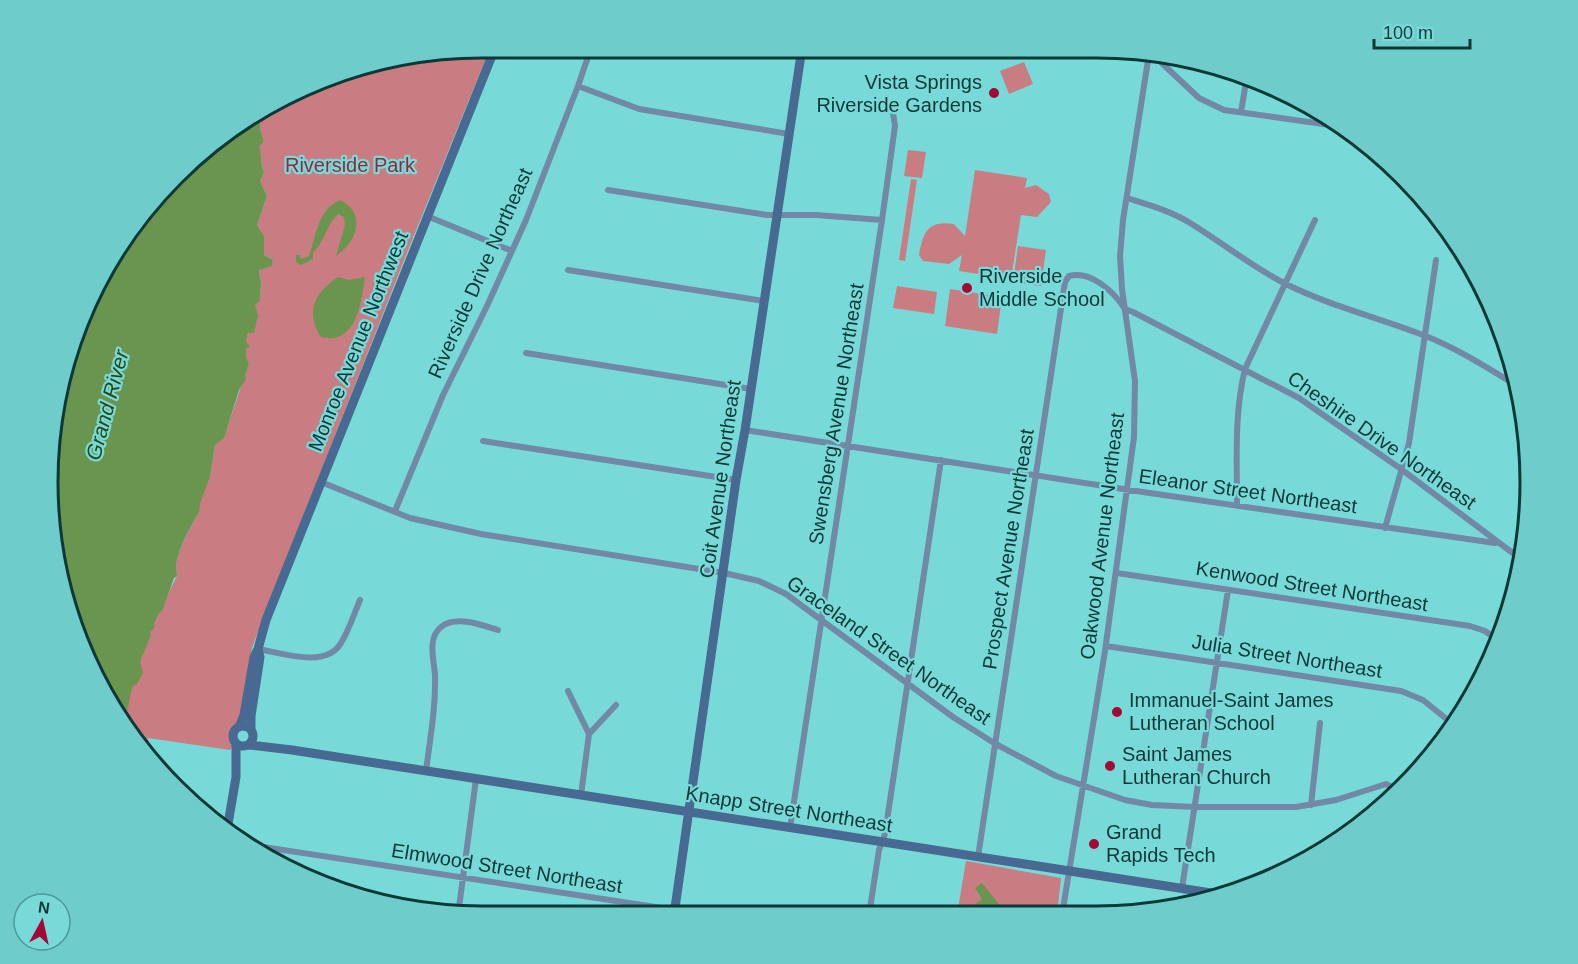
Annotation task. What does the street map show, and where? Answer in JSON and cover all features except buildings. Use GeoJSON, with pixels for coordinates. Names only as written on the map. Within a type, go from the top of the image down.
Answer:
{"type":"FeatureCollection","features":[{"type":"Feature","properties":{"kind":"street","name":"Monroe Avenue Northwest"},"geometry":{"type":"LineString","coordinates":[[252,731],[249,705],[254,657],[266,620],[491,58]]}},
{"type":"Feature","properties":{"kind":"street","name":"Riverside Drive Northeast"},"geometry":{"type":"LineString","coordinates":[[395,511],[443,395],[488,306],[512,251],[588,58]]}},
{"type":"Feature","properties":{"kind":"street","name":"Coit Avenue Northeast"},"geometry":{"type":"LineString","coordinates":[[676,906],[799,58]]}},
{"type":"Feature","properties":{"kind":"street","name":"Oakwood Avenue Northeast"},"geometry":{"type":"LineString","coordinates":[[1064,906],[1117,573],[1134,437],[1135,381],[1120,256],[1149,62]]}},
{"type":"Feature","properties":{"kind":"street"},"geometry":{"type":"LineString","coordinates":[[1161,64],[1199,98],[1224,110],[1321,124]]}},
{"type":"Feature","properties":{"kind":"street"},"geometry":{"type":"LineString","coordinates":[[578,86],[639,109],[789,134]]}},
{"type":"Feature","properties":{"kind":"street"},"geometry":{"type":"LineString","coordinates":[[1241,112],[1245,86]]}},
{"type":"Feature","properties":{"kind":"street","name":"Swensberg Avenue Northeast"},"geometry":{"type":"LineString","coordinates":[[790,828],[882,220],[895,126],[893,113]]}},
{"type":"Feature","properties":{"kind":"street"},"geometry":{"type":"LineString","coordinates":[[608,190],[777,216],[816,215],[882,220]]}},
{"type":"Feature","properties":{"kind":"street"},"geometry":{"type":"LineString","coordinates":[[1127,198],[1158,208],[1189,222],[1246,262],[1286,284],[1347,310],[1424,335],[1471,358],[1507,380]]}},
{"type":"Feature","properties":{"kind":"street"},"geometry":{"type":"LineString","coordinates":[[427,216],[512,251]]}},
{"type":"Feature","properties":{"kind":"street"},"geometry":{"type":"LineString","coordinates":[[1237,506],[1239,392],[1245,369],[1315,220]]}},
{"type":"Feature","properties":{"kind":"street"},"geometry":{"type":"LineString","coordinates":[[1385,528],[1409,443],[1436,260]]}},
{"type":"Feature","properties":{"kind":"street"},"geometry":{"type":"LineString","coordinates":[[568,270],[764,301]]}},
{"type":"Feature","properties":{"kind":"street","name":"Cheshire Drive Northeast"},"geometry":{"type":"LineString","coordinates":[[1065,282],[1069,276],[1083,274],[1115,294],[1125,309],[1299,398],[1401,469],[1513,554]]}},
{"type":"Feature","properties":{"kind":"street","name":"Prospect Avenue Northeast"},"geometry":{"type":"LineString","coordinates":[[978,857],[1065,282]]}},
{"type":"Feature","properties":{"kind":"street"},"geometry":{"type":"LineString","coordinates":[[526,353],[751,389]]}},
{"type":"Feature","properties":{"kind":"street","name":"Eleanor Street Northeast"},"geometry":{"type":"LineString","coordinates":[[745,430],[1127,490],[1497,543]]}},
{"type":"Feature","properties":{"kind":"street"},"geometry":{"type":"LineString","coordinates":[[483,441],[736,480]]}},
{"type":"Feature","properties":{"kind":"street"},"geometry":{"type":"LineString","coordinates":[[870,906],[879,850],[885,834],[941,460]]}},
{"type":"Feature","properties":{"kind":"street","name":"Graceland Street Northeast"},"geometry":{"type":"LineString","coordinates":[[321,482],[410,518],[481,534],[724,573],[759,581],[786,594],[907,683],[994,743],[1056,776],[1125,800],[1195,807],[1296,807],[1336,800],[1386,784],[1390,786]]}},
{"type":"Feature","properties":{"kind":"street","name":"Kenwood Street Northeast"},"geometry":{"type":"LineString","coordinates":[[1117,573],[1470,626],[1490,635]]}},
{"type":"Feature","properties":{"kind":"street"},"geometry":{"type":"LineString","coordinates":[[1182,888],[1228,590]]}},
{"type":"Feature","properties":{"kind":"street"},"geometry":{"type":"LineString","coordinates":[[258,649],[308,657],[326,656],[341,643],[360,600]]}},
{"type":"Feature","properties":{"kind":"street"},"geometry":{"type":"LineString","coordinates":[[426,771],[435,704],[433,646],[436,632],[441,627],[455,621],[498,630]]}},
{"type":"Feature","properties":{"kind":"street","name":"Julia Street Northeast"},"geometry":{"type":"LineString","coordinates":[[1106,646],[1401,691],[1423,700],[1447,719]]}},
{"type":"Feature","properties":{"kind":"street"},"geometry":{"type":"LineString","coordinates":[[568,691],[589,734],[581,795]]}},
{"type":"Feature","properties":{"kind":"street","name":"Monroe Avenue Northwest"},"geometry":{"type":"LineString","coordinates":[[238,727],[249,705]]}},
{"type":"Feature","properties":{"kind":"street"},"geometry":{"type":"LineString","coordinates":[[589,734],[616,705]]}},
{"type":"Feature","properties":{"kind":"street"},"geometry":{"type":"LineString","coordinates":[[1311,805],[1320,723]]}},
{"type":"Feature","properties":{"kind":"street"},"geometry":{"type":"LineString","coordinates":[[229,821],[236,777],[236,743],[233,735],[238,727],[244,726],[264,741],[282,749]]}},
{"type":"Feature","properties":{"kind":"street"},"geometry":{"type":"LineString","coordinates":[[236,777],[248,746],[253,741],[252,731]]}},
{"type":"Feature","properties":{"kind":"street"},"geometry":{"type":"LineString","coordinates":[[236,743],[248,746]]}},
{"type":"Feature","properties":{"kind":"street","name":"Knapp Street Northeast"},"geometry":{"type":"LineString","coordinates":[[248,746],[348,759],[1203,892]]}},
{"type":"Feature","properties":{"kind":"street"},"geometry":{"type":"LineString","coordinates":[[459,905],[477,779]]}},
{"type":"Feature","properties":{"kind":"street","name":"Elmwood Street Northeast"},"geometry":{"type":"LineString","coordinates":[[268,848],[633,906]]}},
{"type":"Feature","properties":{"kind":"green space","name":"Riverside Park"},"geometry":{"type":"Polygon","coordinates":[[[486,58],[252,648],[241,716],[231,733],[232,747],[230,750],[148,738],[147,742],[126,712],[131,688],[151,635],[149,632],[177,576],[176,564],[180,549],[199,512],[199,503],[210,477],[215,445],[224,437],[249,363],[246,357],[246,347],[249,347],[246,341],[255,305],[260,301],[259,269],[272,266],[273,260],[264,255],[264,236],[257,225],[267,196],[260,181],[264,172],[258,146],[264,142],[260,122],[270,115],[346,81],[372,73],[427,62],[486,58]]]}},
{"type":"Feature","properties":{"kind":"green space"},"geometry":{"type":"Polygon","coordinates":[[[1024,62],[1033,84],[1009,94],[1000,71],[1024,62]]]}},
{"type":"Feature","properties":{"kind":"green space"},"geometry":{"type":"Polygon","coordinates":[[[908,150],[926,152],[922,178],[904,176],[908,150]]]}},
{"type":"Feature","properties":{"kind":"green space"},"geometry":{"type":"Polygon","coordinates":[[[975,170],[1027,178],[1025,188],[1036,185],[1049,194],[1051,202],[1037,217],[1021,215],[1011,279],[959,271],[962,255],[949,264],[923,261],[919,255],[922,240],[928,229],[933,226],[945,223],[954,224],[965,236],[975,170]]]}},
{"type":"Feature","properties":{"kind":"green space"},"geometry":{"type":"Polygon","coordinates":[[[911,179],[917,180],[905,261],[899,260],[911,179]]]}},
{"type":"Feature","properties":{"kind":"green space"},"geometry":{"type":"Polygon","coordinates":[[[1018,246],[1046,250],[1041,286],[1013,282],[1018,246]]]}},
{"type":"Feature","properties":{"kind":"green space"},"geometry":{"type":"Polygon","coordinates":[[[897,286],[937,292],[934,314],[893,308],[897,286]]]}},
{"type":"Feature","properties":{"kind":"green space"},"geometry":{"type":"Polygon","coordinates":[[[950,289],[1002,297],[997,334],[945,326],[950,289]]]}},
{"type":"Feature","properties":{"kind":"green space"},"geometry":{"type":"Polygon","coordinates":[[[966,861],[1061,878],[1058,906],[958,906],[966,861]]]}},
{"type":"Feature","properties":{"kind":"water","name":"Grand River"},"geometry":{"type":"Polygon","coordinates":[[[260,122],[264,142],[259,146],[264,172],[260,181],[267,196],[257,225],[264,236],[264,255],[273,260],[272,266],[259,270],[260,301],[255,305],[258,316],[254,333],[248,333],[246,341],[250,347],[246,348],[249,363],[246,379],[239,390],[224,438],[215,445],[210,477],[199,512],[180,549],[176,564],[177,576],[174,578],[162,611],[154,623],[155,627],[150,632],[151,635],[140,662],[143,673],[137,684],[133,686],[127,712],[102,669],[81,618],[73,592],[62,537],[59,510],[59,454],[73,372],[102,295],[115,270],[146,224],[203,164],[224,146],[260,122]]]}},
{"type":"Feature","properties":{"kind":"water"},"geometry":{"type":"Polygon","coordinates":[[[340,200],[354,212],[356,228],[354,236],[336,256],[345,225],[344,217],[338,214],[313,252],[313,259],[301,265],[296,262],[296,255],[300,255],[301,259],[309,256],[322,216],[340,200]]]}},
{"type":"Feature","properties":{"kind":"water"},"geometry":{"type":"Polygon","coordinates":[[[338,277],[349,280],[365,277],[359,309],[350,329],[342,335],[333,338],[321,337],[314,319],[314,304],[323,290],[338,277]]]}},
{"type":"Feature","properties":{"kind":"water"},"geometry":{"type":"Polygon","coordinates":[[[982,883],[1000,906],[973,906],[982,899],[975,888],[982,883]]]}},
{"type":"Feature","properties":{"kind":"place","name":"Vista Springs Riverside Gardens"},"geometry":{"type":"Point","coordinates":[994,93]}},
{"type":"Feature","properties":{"kind":"place","name":"Riverside Middle School"},"geometry":{"type":"Point","coordinates":[967,288]}},
{"type":"Feature","properties":{"kind":"place","name":"Immanuel-Saint James Lutheran School"},"geometry":{"type":"Point","coordinates":[1117,712]}},
{"type":"Feature","properties":{"kind":"place","name":"Saint James Lutheran Church"},"geometry":{"type":"Point","coordinates":[1110,766]}},
{"type":"Feature","properties":{"kind":"place","name":"Grand Rapids Tech"},"geometry":{"type":"Point","coordinates":[1094,844]}}]}
